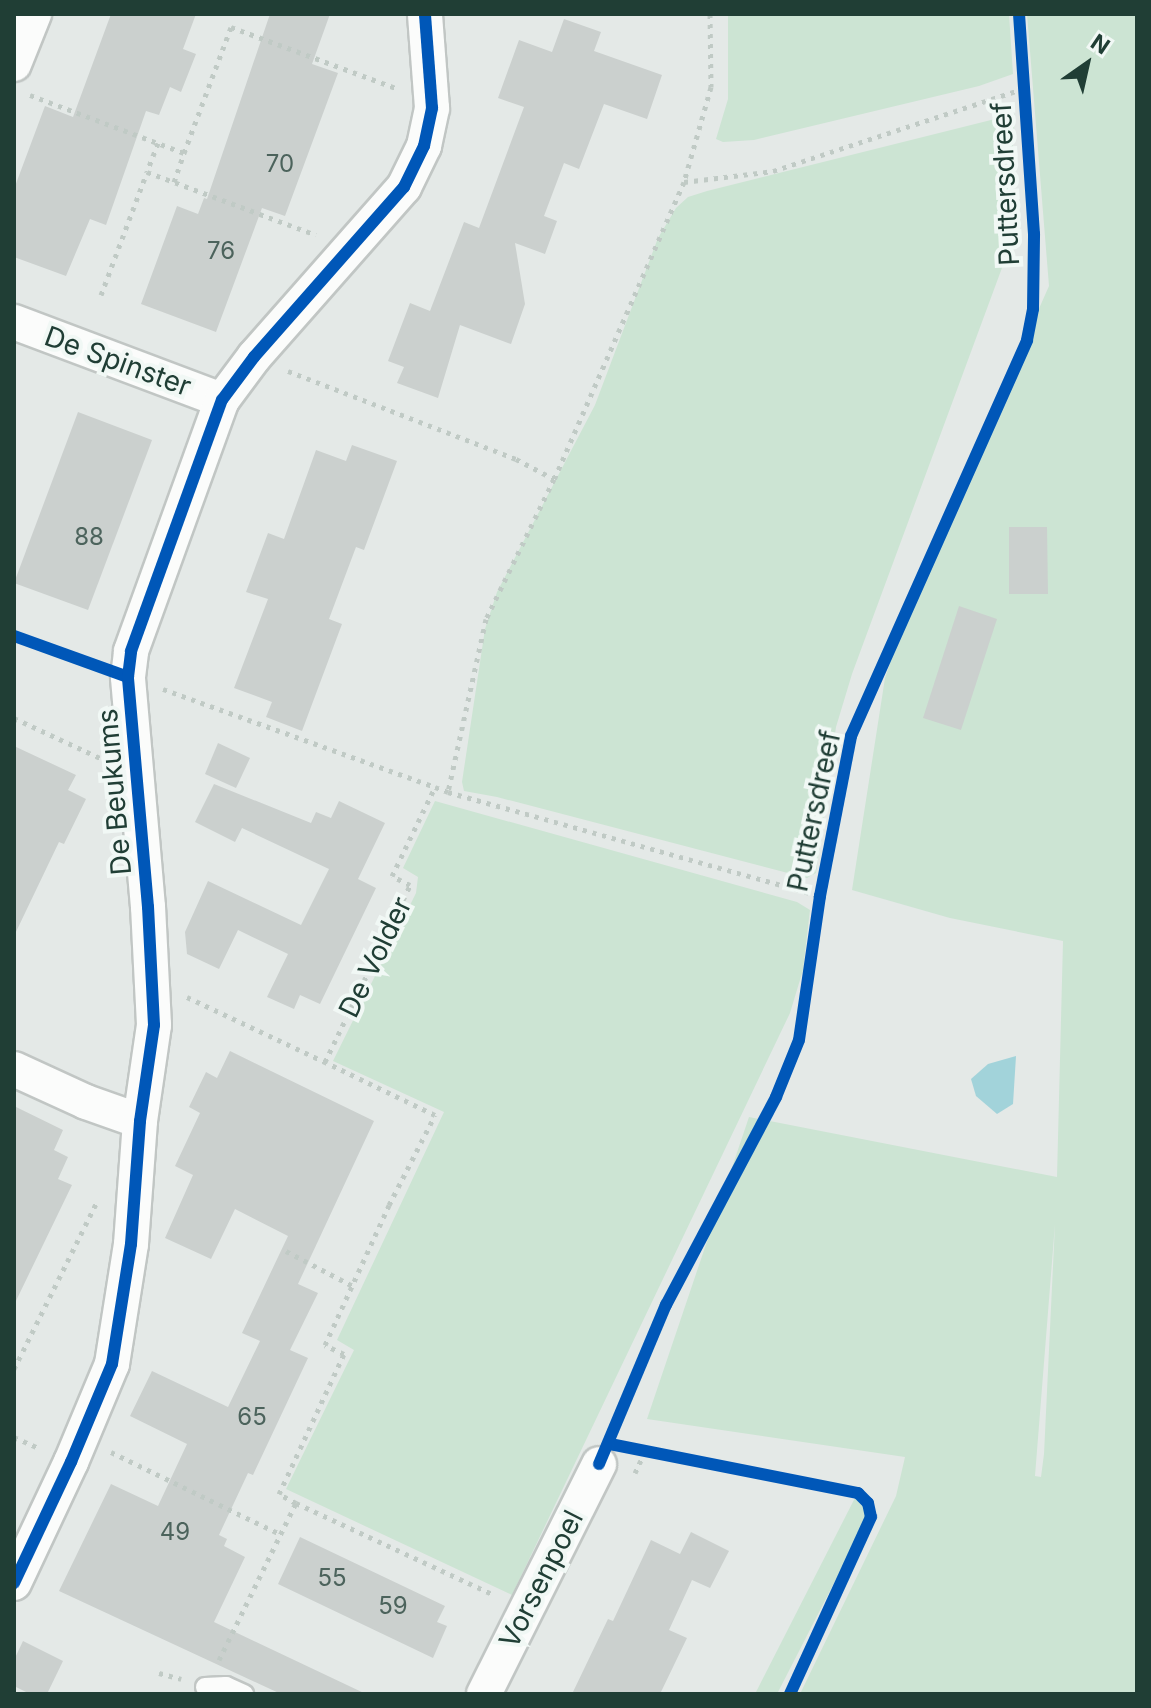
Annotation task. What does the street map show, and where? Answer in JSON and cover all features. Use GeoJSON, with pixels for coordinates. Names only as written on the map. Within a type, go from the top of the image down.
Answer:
{"type":"FeatureCollection","features":[{"type":"Feature","properties":{"kind":"street"},"geometry":{"type":"LineString","coordinates":[[14,64],[34,14]]}},
{"type":"Feature","properties":{"kind":"street","name":"De Beukums"},"geometry":{"type":"LineString","coordinates":[[14,1583],[82,1438],[112,1364],[131,1244],[140,1121],[154,1025],[153,981],[134,775],[128,677],[131,651],[222,400],[254,357],[404,187],[424,146],[432,102],[425,14]]}},
{"type":"Feature","properties":{"kind":"street","name":"De Spinster"},"geometry":{"type":"LineString","coordinates":[[14,322],[222,400]]}},
{"type":"Feature","properties":{"kind":"street"},"geometry":{"type":"LineString","coordinates":[[14,1069],[86,1102],[140,1121]]}},
{"type":"Feature","properties":{"kind":"street","name":"Vorsenpoel"},"geometry":{"type":"LineString","coordinates":[[484,1694],[605,1454]]}},
{"type":"Feature","properties":{"kind":"lane"},"geometry":{"type":"LineString","coordinates":[[205,1687],[226,1686],[244,1694]]}},
{"type":"Feature","properties":{"kind":"path"},"geometry":{"type":"LineString","coordinates":[[128,677],[448,792],[486,619],[554,479],[684,182],[711,87],[710,14]]}},
{"type":"Feature","properties":{"kind":"path"},"geometry":{"type":"LineString","coordinates":[[174,182],[231,27],[432,102]]}},
{"type":"Feature","properties":{"kind":"path"},"geometry":{"type":"LineString","coordinates":[[28,95],[184,153]]}},
{"type":"Feature","properties":{"kind":"path"},"geometry":{"type":"LineString","coordinates":[[101,295],[158,143]]}},
{"type":"Feature","properties":{"kind":"path"},"geometry":{"type":"LineString","coordinates":[[147,172],[351,248]]}},
{"type":"Feature","properties":{"kind":"path"},"geometry":{"type":"LineString","coordinates":[[254,357],[516,459],[554,479]]}},
{"type":"Feature","properties":{"kind":"path"},"geometry":{"type":"LineString","coordinates":[[14,718],[134,775]]}},
{"type":"Feature","properties":{"kind":"path"},"geometry":{"type":"LineString","coordinates":[[153,981],[435,1115],[389,1205],[325,1345],[344,1354],[279,1494],[525,1609]]}},
{"type":"Feature","properties":{"kind":"path"},"geometry":{"type":"LineString","coordinates":[[14,1369],[103,1191],[139,1155]]}},
{"type":"Feature","properties":{"kind":"path"},"geometry":{"type":"LineString","coordinates":[[286,1251],[353,1286]]}},
{"type":"Feature","properties":{"kind":"path"},"geometry":{"type":"LineString","coordinates":[[82,1438],[280,1534]]}},
{"type":"Feature","properties":{"kind":"path"},"geometry":{"type":"LineString","coordinates":[[605,1454],[661,1455]]}},
{"type":"Feature","properties":{"kind":"path"},"geometry":{"type":"LineString","coordinates":[[205,1687],[296,1503]]}},
{"type":"Feature","properties":{"kind":"green space"},"geometry":{"type":"Polygon","coordinates":[[[728,14],[1009,14],[1013,74],[979,86],[754,140],[723,142],[716,139],[728,99],[728,14]]]}},
{"type":"Feature","properties":{"kind":"green space"},"geometry":{"type":"Polygon","coordinates":[[[1027,14],[1137,14],[1137,1694],[800,1694],[896,1496],[905,1457],[647,1419],[749,1117],[1057,1177],[1063,941],[950,918],[852,890],[885,678],[907,612],[943,525],[1049,286],[1027,14]],[[1055,1224],[1035,1476],[1041,1477],[1055,1224]]]}},
{"type":"Feature","properties":{"kind":"green space"},"geometry":{"type":"Polygon","coordinates":[[[1015,114],[1006,257],[852,674],[836,727],[816,873],[807,878],[464,791],[462,782],[485,629],[497,592],[595,405],[658,238],[676,208],[688,197],[707,191],[1015,114]]]}},
{"type":"Feature","properties":{"kind":"green space"},"geometry":{"type":"Polygon","coordinates":[[[435,801],[797,902],[810,910],[803,970],[790,1013],[512,1595],[286,1489],[354,1350],[337,1340],[444,1112],[333,1061],[416,893],[418,877],[403,868],[435,801]]]}},
{"type":"Feature","properties":{"kind":"green space"},"geometry":{"type":"Polygon","coordinates":[[[859,1490],[874,1505],[777,1694],[755,1694],[859,1490]]]}},
{"type":"Feature","properties":{"kind":"water"},"geometry":{"type":"Polygon","coordinates":[[[1016,1056],[1013,1104],[997,1114],[976,1096],[971,1079],[988,1064],[1016,1056]]]}},
{"type":"Feature","properties":{"kind":"building"},"geometry":{"type":"Polygon","coordinates":[[[111,14],[196,14],[183,49],[196,54],[181,92],[170,87],[159,115],[146,111],[106,225],[90,219],[66,276],[14,257],[14,189],[45,106],[73,117],[111,14]]]}},
{"type":"Feature","properties":{"kind":"building"},"geometry":{"type":"Polygon","coordinates":[[[270,14],[330,14],[312,64],[338,73],[285,216],[262,208],[216,332],[141,304],[177,206],[198,214],[204,198],[207,199],[270,14]]]}},
{"type":"Feature","properties":{"kind":"building"},"geometry":{"type":"Polygon","coordinates":[[[564,19],[601,32],[594,51],[662,75],[647,119],[604,104],[579,169],[564,163],[544,216],[557,221],[545,254],[515,243],[525,304],[511,344],[460,325],[438,398],[397,383],[404,367],[388,361],[410,303],[430,311],[464,222],[479,228],[524,107],[498,98],[519,40],[552,52],[564,19]]]}},
{"type":"Feature","properties":{"kind":"building"},"geometry":{"type":"Polygon","coordinates":[[[78,412],[152,440],[88,610],[14,583],[78,412]]]}},
{"type":"Feature","properties":{"kind":"building"},"geometry":{"type":"Polygon","coordinates":[[[352,445],[397,461],[364,550],[356,547],[329,619],[342,624],[302,731],[266,717],[272,702],[234,688],[268,599],[246,592],[268,533],[284,539],[316,450],[346,461],[352,445]]]}},
{"type":"Feature","properties":{"kind":"building"},"geometry":{"type":"Polygon","coordinates":[[[1009,527],[1047,527],[1048,594],[1009,594],[1009,527]]]}},
{"type":"Feature","properties":{"kind":"building"},"geometry":{"type":"Polygon","coordinates":[[[959,606],[997,619],[961,730],[923,718],[959,606]]]}},
{"type":"Feature","properties":{"kind":"building"},"geometry":{"type":"Polygon","coordinates":[[[218,743],[250,758],[236,788],[205,774],[218,743]]]}},
{"type":"Feature","properties":{"kind":"building"},"geometry":{"type":"Polygon","coordinates":[[[14,746],[76,775],[68,790],[86,799],[64,844],[59,842],[14,936],[14,746]]]}},
{"type":"Feature","properties":{"kind":"building"},"geometry":{"type":"Polygon","coordinates":[[[214,784],[311,823],[316,812],[331,818],[339,801],[385,823],[358,879],[376,888],[320,1004],[300,995],[294,1009],[267,997],[288,954],[238,930],[219,969],[187,954],[185,932],[208,881],[301,925],[329,869],[242,828],[235,842],[195,822],[214,784]]]}},
{"type":"Feature","properties":{"kind":"building"},"geometry":{"type":"Polygon","coordinates":[[[230,1051],[374,1121],[298,1284],[318,1293],[290,1350],[308,1358],[253,1475],[248,1473],[219,1535],[227,1539],[224,1546],[245,1557],[214,1622],[366,1694],[281,1694],[59,1591],[111,1484],[158,1506],[187,1444],[130,1416],[152,1371],[228,1407],[260,1341],[242,1333],[288,1236],[235,1209],[211,1259],[165,1238],[193,1175],[175,1166],[200,1113],[189,1107],[206,1072],[217,1078],[230,1051]]]}},
{"type":"Feature","properties":{"kind":"building"},"geometry":{"type":"Polygon","coordinates":[[[14,1106],[63,1130],[54,1150],[68,1157],[58,1179],[72,1185],[14,1305],[14,1106]]]}},
{"type":"Feature","properties":{"kind":"building"},"geometry":{"type":"Polygon","coordinates":[[[691,1532],[729,1551],[710,1588],[692,1580],[669,1630],[687,1638],[660,1694],[572,1694],[608,1619],[613,1621],[651,1540],[680,1554],[691,1532]]]}},
{"type":"Feature","properties":{"kind":"building"},"geometry":{"type":"Polygon","coordinates":[[[300,1537],[445,1606],[437,1622],[447,1626],[433,1658],[278,1584],[300,1537]]]}},
{"type":"Feature","properties":{"kind":"building"},"geometry":{"type":"Polygon","coordinates":[[[23,1641],[63,1661],[47,1694],[30,1694],[14,1686],[14,1660],[23,1641]]]}},
{"type":"Feature","properties":{"kind":"cycle path"},"geometry":{"type":"LineString","coordinates":[[14,1583],[71,1462],[112,1364],[131,1244],[140,1121],[154,1025],[148,907],[128,677],[131,651],[222,400],[254,357],[404,187],[424,146],[432,108],[425,14]]}},
{"type":"Feature","properties":{"kind":"cycle path","name":"Puttersdreef"},"geometry":{"type":"LineString","coordinates":[[599,1464],[666,1305],[776,1097],[799,1040],[820,896],[851,736],[1027,340],[1033,309],[1034,234],[1019,14]]}},
{"type":"Feature","properties":{"kind":"cycle path"},"geometry":{"type":"LineString","coordinates":[[14,636],[128,677]]}},
{"type":"Feature","properties":{"kind":"cycle path"},"geometry":{"type":"LineString","coordinates":[[610,1444],[858,1493],[868,1503],[871,1517],[790,1694]]}}]}
